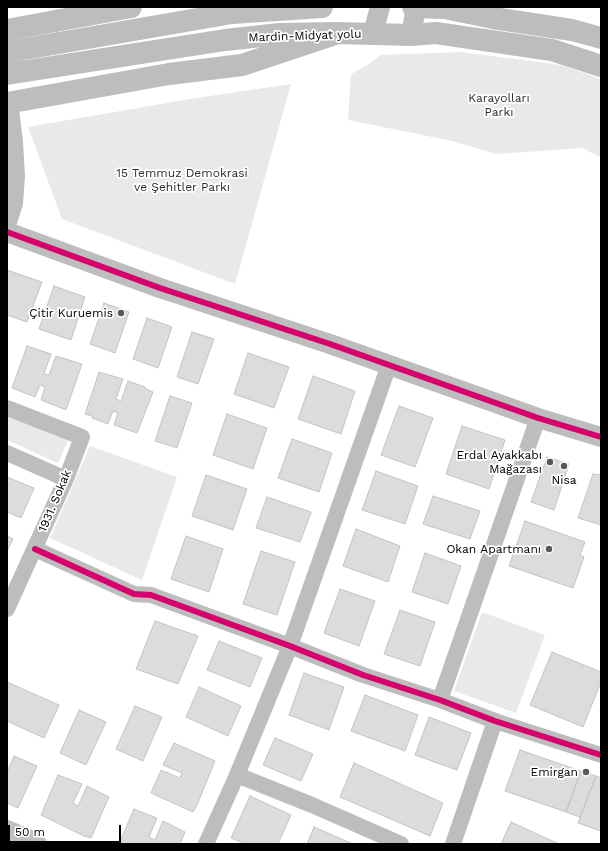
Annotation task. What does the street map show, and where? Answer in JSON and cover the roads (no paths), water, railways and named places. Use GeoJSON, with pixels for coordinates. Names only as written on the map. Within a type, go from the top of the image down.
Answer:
{"type":"FeatureCollection","features":[{"type":"Feature","properties":{"kind":"main road"},"geometry":{"type":"LineString","coordinates":[[7,30],[131,7]]}},
{"type":"Feature","properties":{"kind":"main road"},"geometry":{"type":"LineString","coordinates":[[7,52],[232,14],[322,7]]}},
{"type":"Feature","properties":{"kind":"main road"},"geometry":{"type":"LineString","coordinates":[[415,7],[446,8],[493,18],[572,30],[601,38]]}},
{"type":"Feature","properties":{"kind":"main road"},"geometry":{"type":"LineString","coordinates":[[8,103],[169,74],[242,65],[337,33]]}},
{"type":"Feature","properties":{"kind":"main road","name":"Mardin-Midyat yolu"},"geometry":{"type":"LineString","coordinates":[[7,74],[225,40],[280,34],[337,33],[412,35],[436,33],[552,50],[601,66]]}},
{"type":"Feature","properties":{"kind":"main road"},"geometry":{"type":"LineString","coordinates":[[7,831],[36,844]]}},
{"type":"Feature","properties":{"kind":"street"},"geometry":{"type":"LineString","coordinates":[[373,33],[380,7]]}},
{"type":"Feature","properties":{"kind":"street"},"geometry":{"type":"LineString","coordinates":[[412,35],[415,7]]}},
{"type":"Feature","properties":{"kind":"street"},"geometry":{"type":"LineString","coordinates":[[468,7],[493,18]]}},
{"type":"Feature","properties":{"kind":"street"},"geometry":{"type":"LineString","coordinates":[[7,222],[13,203],[15,176],[13,142],[8,103]]}},
{"type":"Feature","properties":{"kind":"street"},"geometry":{"type":"LineString","coordinates":[[7,232],[160,288],[330,344],[538,418],[601,437]]}},
{"type":"Feature","properties":{"kind":"street"},"geometry":{"type":"LineString","coordinates":[[206,844],[237,775],[290,646],[389,365]]}},
{"type":"Feature","properties":{"kind":"street","name":"1931. Sokak"},"geometry":{"type":"LineString","coordinates":[[7,408],[82,437],[66,478],[7,609]]}},
{"type":"Feature","properties":{"kind":"street"},"geometry":{"type":"LineString","coordinates":[[440,700],[538,418]]}},
{"type":"Feature","properties":{"kind":"street"},"geometry":{"type":"LineString","coordinates":[[7,453],[66,478]]}},
{"type":"Feature","properties":{"kind":"street"},"geometry":{"type":"LineString","coordinates":[[34,550],[134,594],[151,595],[290,646],[363,675],[440,700],[495,721],[601,755]]}},
{"type":"Feature","properties":{"kind":"street"},"geometry":{"type":"LineString","coordinates":[[453,844],[495,721]]}},
{"type":"Feature","properties":{"kind":"street"},"geometry":{"type":"LineString","coordinates":[[237,775],[312,805],[401,844]]}},
{"type":"Feature","properties":{"kind":"place","name":"Çitir Kuruemis"},"geometry":{"type":"Point","coordinates":[121,313]}},
{"type":"Feature","properties":{"kind":"place","name":"Erdal Ayakkabı Mağazası"},"geometry":{"type":"Point","coordinates":[550,462]}},
{"type":"Feature","properties":{"kind":"place","name":"Nisa"},"geometry":{"type":"Point","coordinates":[564,466]}},
{"type":"Feature","properties":{"kind":"place","name":"Okan Apartmanı"},"geometry":{"type":"Point","coordinates":[549,549]}},
{"type":"Feature","properties":{"kind":"place","name":"Emirgan"},"geometry":{"type":"Point","coordinates":[586,772]}},
{"type":"Feature","properties":{"kind":"park label","name":"Karayolları Parkı"},"geometry":{"type":"Point","coordinates":[499,105]}},
{"type":"Feature","properties":{"kind":"park label","name":"15 Temmuz Demokrasi ve Şehitler Parkı"},"geometry":{"type":"Point","coordinates":[182,180]}}]}
